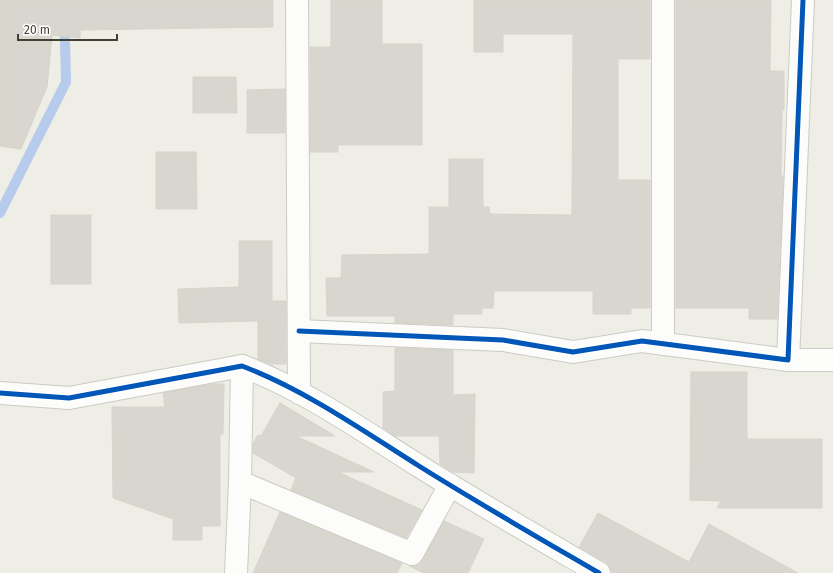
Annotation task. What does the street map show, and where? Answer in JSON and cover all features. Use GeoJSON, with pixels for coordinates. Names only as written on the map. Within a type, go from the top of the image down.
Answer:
{"type":"FeatureCollection","features":[{"type":"Feature","properties":{"kind":"street"},"geometry":{"type":"LineString","coordinates":[[296,0],[299,393]]}},
{"type":"Feature","properties":{"kind":"street"},"geometry":{"type":"LineString","coordinates":[[663,0],[663,344]]}},
{"type":"Feature","properties":{"kind":"street"},"geometry":{"type":"LineString","coordinates":[[788,360],[803,0]]}},
{"type":"Feature","properties":{"kind":"street"},"geometry":{"type":"LineString","coordinates":[[299,331],[503,340],[573,352],[642,341],[788,360],[833,360]]}},
{"type":"Feature","properties":{"kind":"street"},"geometry":{"type":"LineString","coordinates":[[236,573],[240,482],[242,366]]}},
{"type":"Feature","properties":{"kind":"street"},"geometry":{"type":"LineString","coordinates":[[0,393],[69,398],[242,366],[264,375],[299,393],[450,486],[599,573]]}},
{"type":"Feature","properties":{"kind":"street"},"geometry":{"type":"LineString","coordinates":[[240,482],[412,554],[450,486]]}},
{"type":"Feature","properties":{"kind":"building"},"geometry":{"type":"Polygon","coordinates":[[[0,0],[273,0],[273,27],[80,30],[80,38],[52,35],[47,87],[21,149],[0,146],[0,0]]]}},
{"type":"Feature","properties":{"kind":"building"},"geometry":{"type":"Polygon","coordinates":[[[331,0],[382,0],[382,44],[422,44],[422,145],[338,145],[338,152],[310,152],[310,47],[331,47],[331,0]]]}},
{"type":"Feature","properties":{"kind":"building"},"geometry":{"type":"Polygon","coordinates":[[[474,0],[650,0],[650,59],[618,59],[618,180],[650,180],[650,308],[631,308],[631,314],[593,314],[593,291],[494,291],[493,308],[482,308],[482,314],[453,314],[453,325],[395,323],[395,316],[327,316],[326,278],[341,278],[342,255],[429,254],[429,207],[449,207],[449,159],[483,159],[483,207],[489,207],[490,214],[572,215],[573,34],[503,34],[503,52],[474,52],[474,0]]]}},
{"type":"Feature","properties":{"kind":"building"},"geometry":{"type":"Polygon","coordinates":[[[676,0],[771,0],[770,71],[784,71],[781,176],[783,176],[783,186],[777,319],[749,319],[749,308],[676,308],[676,0]]]}},
{"type":"Feature","properties":{"kind":"building"},"geometry":{"type":"Polygon","coordinates":[[[193,77],[236,77],[237,113],[193,113],[193,77]]]}},
{"type":"Feature","properties":{"kind":"building"},"geometry":{"type":"Polygon","coordinates":[[[285,89],[285,133],[247,133],[247,90],[285,89]]]}},
{"type":"Feature","properties":{"kind":"building"},"geometry":{"type":"Polygon","coordinates":[[[156,152],[196,152],[197,209],[156,209],[156,152]]]}},
{"type":"Feature","properties":{"kind":"building"},"geometry":{"type":"Polygon","coordinates":[[[51,215],[91,215],[91,284],[51,284],[51,215]]]}},
{"type":"Feature","properties":{"kind":"building"},"geometry":{"type":"Polygon","coordinates":[[[239,241],[272,241],[272,301],[286,301],[286,364],[271,364],[258,359],[258,321],[179,323],[178,289],[239,287],[239,241]]]}},
{"type":"Feature","properties":{"kind":"building"},"geometry":{"type":"Polygon","coordinates":[[[395,348],[453,350],[453,395],[475,394],[474,473],[453,472],[440,464],[439,436],[395,436],[383,428],[383,392],[395,391],[395,348]]]}},
{"type":"Feature","properties":{"kind":"building"},"geometry":{"type":"Polygon","coordinates":[[[691,372],[747,372],[747,439],[822,439],[822,508],[717,508],[721,501],[690,500],[691,372]]]}},
{"type":"Feature","properties":{"kind":"building"},"geometry":{"type":"Polygon","coordinates":[[[212,384],[224,384],[223,435],[220,433],[220,526],[202,526],[202,540],[173,540],[173,519],[113,498],[112,407],[165,407],[163,393],[212,384]]]}},
{"type":"Feature","properties":{"kind":"building"},"geometry":{"type":"Polygon","coordinates":[[[280,403],[335,436],[296,436],[374,472],[338,472],[422,510],[406,538],[291,490],[296,478],[253,453],[253,444],[258,435],[261,436],[280,403]]]}},
{"type":"Feature","properties":{"kind":"building"},"geometry":{"type":"Polygon","coordinates":[[[280,512],[402,563],[397,573],[253,573],[280,512]]]}},
{"type":"Feature","properties":{"kind":"building"},"geometry":{"type":"Polygon","coordinates":[[[598,513],[689,562],[709,524],[798,573],[612,573],[606,562],[579,547],[598,513]]]}},
{"type":"Feature","properties":{"kind":"building"},"geometry":{"type":"Polygon","coordinates":[[[444,521],[484,539],[468,573],[424,573],[409,566],[419,565],[423,560],[444,521]]]}},
{"type":"Feature","properties":{"kind":"waterway"},"geometry":{"type":"LineString","coordinates":[[0,213],[66,82],[64,0]]}},
{"type":"Feature","properties":{"kind":"cycle path"},"geometry":{"type":"LineString","coordinates":[[299,331],[503,340],[573,352],[642,341],[788,360],[803,0]]}},
{"type":"Feature","properties":{"kind":"cycle path"},"geometry":{"type":"LineString","coordinates":[[0,393],[69,398],[242,366],[311,399],[419,466],[599,573]]}}]}
